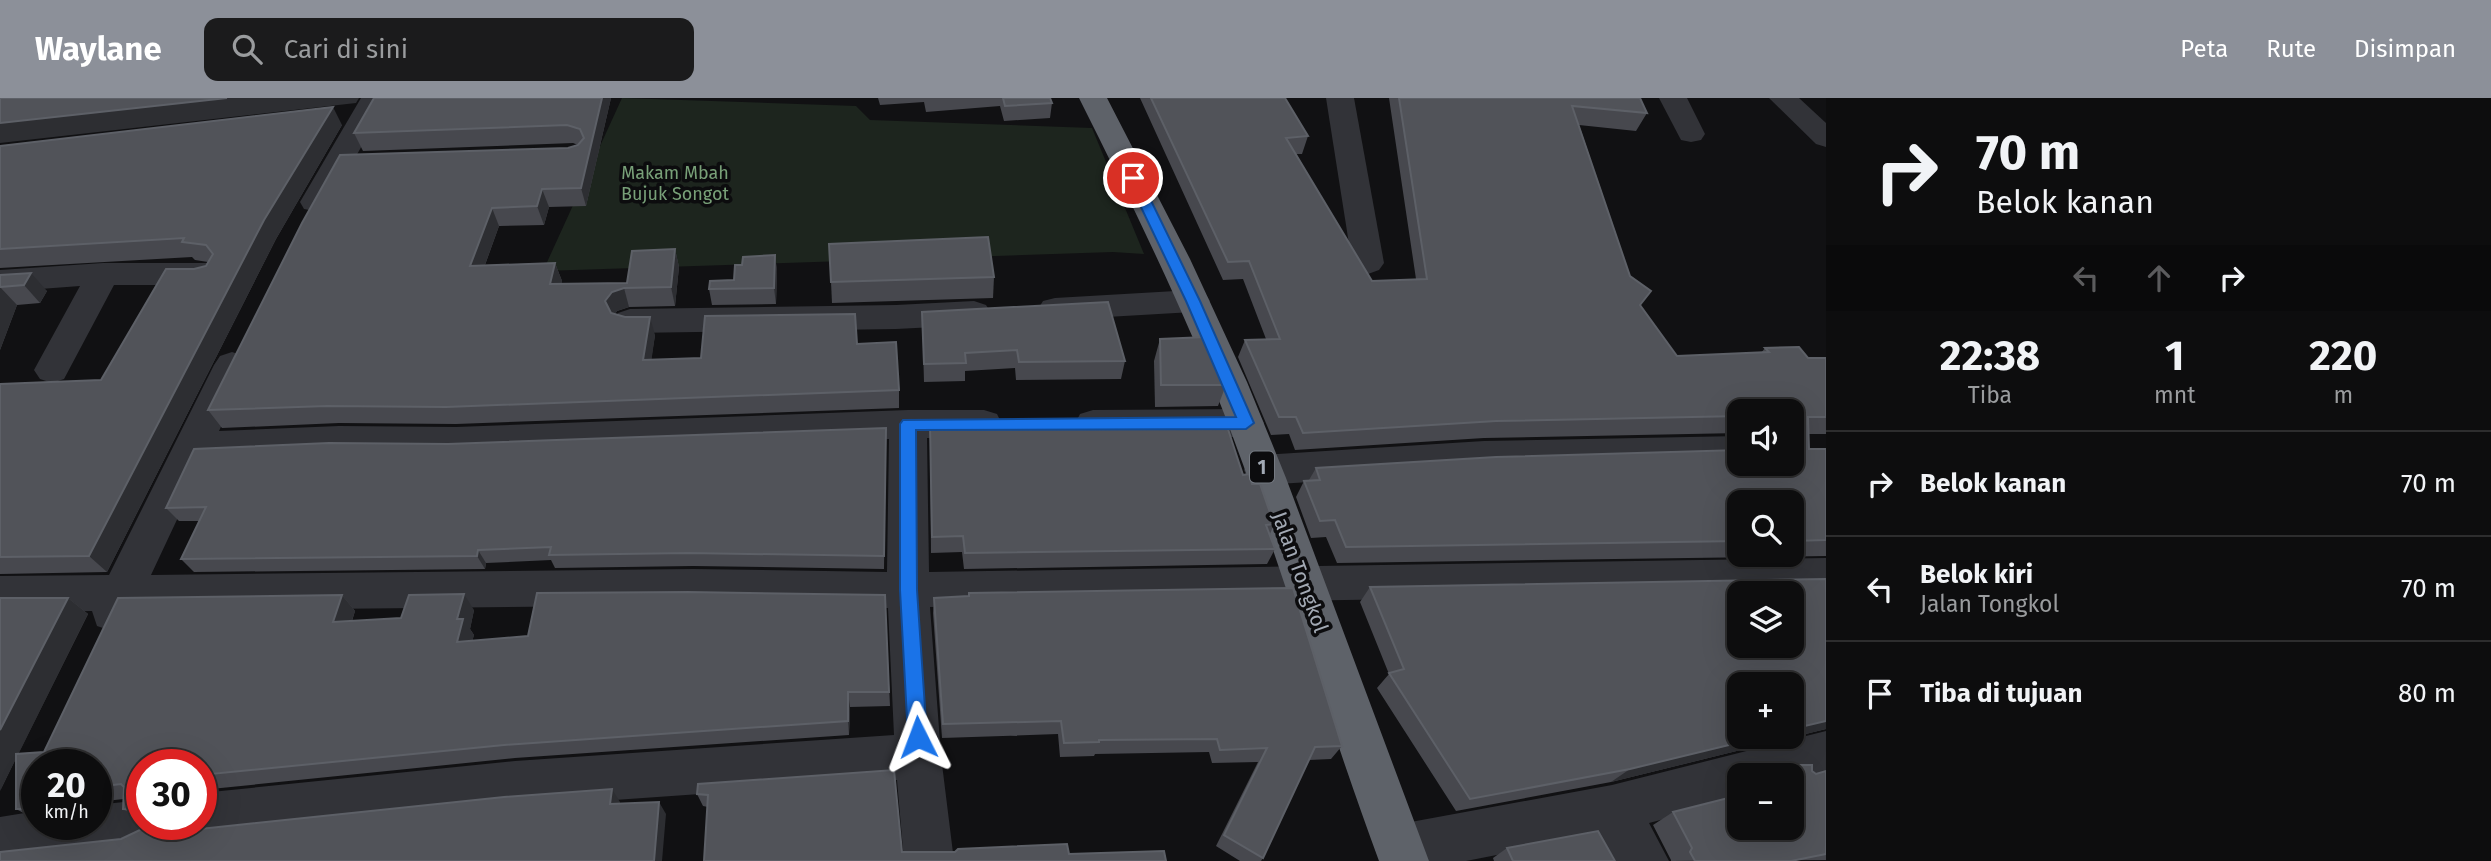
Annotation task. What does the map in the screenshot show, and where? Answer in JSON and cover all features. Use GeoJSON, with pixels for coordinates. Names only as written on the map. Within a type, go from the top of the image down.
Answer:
{"type":"FeatureCollection","features":[{"type":"Feature","properties":{"kind":"highway","name":"Jalan Tongkol"},"geometry":{"type":"LineString","coordinates":[[1093,98],[1193,301],[1246,423],[1306,583],[1370,774],[1402,855]]}},
{"type":"Feature","properties":{"kind":"street"},"geometry":{"type":"LineString","coordinates":[[1340,98],[1368,263]]}},
{"type":"Feature","properties":{"kind":"street"},"geometry":{"type":"LineString","coordinates":[[1673,98],[1691,134]]}},
{"type":"Feature","properties":{"kind":"street"},"geometry":{"type":"LineString","coordinates":[[1783,98],[1826,138]]}},
{"type":"Feature","properties":{"kind":"street"},"geometry":{"type":"LineString","coordinates":[[300,229],[350,162],[360,108]]}},
{"type":"Feature","properties":{"kind":"street"},"geometry":{"type":"LineString","coordinates":[[0,281],[103,274],[207,274]]}},
{"type":"Feature","properties":{"kind":"street"},"geometry":{"type":"LineString","coordinates":[[52,370],[103,274]]}},
{"type":"Feature","properties":{"kind":"street"},"geometry":{"type":"LineString","coordinates":[[630,321],[897,317],[1193,301]]}},
{"type":"Feature","properties":{"kind":"street"},"geometry":{"type":"LineString","coordinates":[[98,643],[250,329]]}},
{"type":"Feature","properties":{"kind":"street"},"geometry":{"type":"LineString","coordinates":[[1057,424],[1246,423]]}},
{"type":"Feature","properties":{"kind":"street"},"geometry":{"type":"LineString","coordinates":[[192,446],[339,440],[456,442],[908,424],[1016,424]]}},
{"type":"Feature","properties":{"kind":"street"},"geometry":{"type":"LineString","coordinates":[[908,424],[908,590],[918,756],[929,861]]}},
{"type":"Feature","properties":{"kind":"street"},"geometry":{"type":"LineString","coordinates":[[1263,470],[1484,456],[1727,450]]}},
{"type":"Feature","properties":{"kind":"street"},"geometry":{"type":"LineString","coordinates":[[0,594],[693,587],[908,590],[1826,575]]}},
{"type":"Feature","properties":{"kind":"street"},"geometry":{"type":"LineString","coordinates":[[1787,763],[1826,753]]}},
{"type":"Feature","properties":{"kind":"street"},"geometry":{"type":"LineString","coordinates":[[217,815],[515,784],[918,756]]}},
{"type":"Feature","properties":{"kind":"street"},"geometry":{"type":"LineString","coordinates":[[1402,855],[1612,809],[1727,778]]}},
{"type":"Feature","properties":{"kind":"street"},"geometry":{"type":"LineString","coordinates":[[2,845],[21,805]]}},
{"type":"Feature","properties":{"kind":"street"},"geometry":{"type":"LineString","coordinates":[[1612,809],[1644,861]]}},
{"type":"Feature","properties":{"kind":"street"},"geometry":{"type":"LineString","coordinates":[[2,845],[126,826]]}},
{"type":"Feature","properties":{"kind":"green space","name":"Makam Mbah Bujuk Songot"},"geometry":{"type":"Polygon","coordinates":[[[622,98],[856,106],[870,120],[1092,128],[1144,254],[1113,252],[543,271],[622,98]]]}},
{"type":"Feature","properties":{"kind":"building"},"geometry":{"type":"Polygon","coordinates":[[[0,98],[227,98],[0,123],[0,98]]]}},
{"type":"Feature","properties":{"kind":"building"},"geometry":{"type":"Polygon","coordinates":[[[374,98],[602,98],[581,188],[542,189],[537,206],[492,208],[470,266],[555,263],[550,284],[627,283],[632,251],[675,249],[671,287],[624,288],[612,292],[605,301],[611,313],[625,317],[650,317],[643,360],[701,358],[705,316],[855,314],[857,344],[896,342],[899,390],[446,407],[327,406],[208,410],[302,223],[340,155],[568,148],[578,145],[584,138],[580,129],[567,125],[354,133],[374,98]]]}},
{"type":"Feature","properties":{"kind":"building"},"geometry":{"type":"Polygon","coordinates":[[[1003,98],[1050,98],[1052,103],[1005,106],[1003,98]]]}},
{"type":"Feature","properties":{"kind":"building"},"geometry":{"type":"Polygon","coordinates":[[[1151,98],[1285,98],[1308,136],[1286,138],[1372,281],[1427,279],[1399,98],[1640,98],[1647,113],[1572,106],[1630,276],[1651,291],[1640,305],[1677,356],[1769,352],[1765,348],[1799,347],[1808,358],[1826,358],[1826,417],[1808,417],[1809,449],[1826,449],[1826,540],[1804,541],[1804,490],[1727,490],[1727,541],[1346,547],[1335,520],[1320,521],[1304,481],[1320,480],[1316,468],[1496,457],[1727,450],[1727,476],[1804,476],[1804,399],[1727,399],[1727,416],[1496,421],[1303,433],[1296,417],[1279,417],[1245,340],[1280,339],[1249,261],[1228,262],[1151,98]]]}},
{"type":"Feature","properties":{"kind":"building"},"geometry":{"type":"Polygon","coordinates":[[[333,107],[264,220],[89,556],[0,557],[0,384],[101,380],[166,269],[206,266],[213,254],[206,245],[182,242],[184,238],[0,249],[0,146],[333,107]]]}},
{"type":"Feature","properties":{"kind":"building"},"geometry":{"type":"Polygon","coordinates":[[[988,237],[994,277],[831,282],[829,244],[988,237]]]}},
{"type":"Feature","properties":{"kind":"building"},"geometry":{"type":"Polygon","coordinates":[[[775,255],[774,288],[709,289],[710,281],[734,280],[735,265],[742,265],[743,257],[775,255]]]}},
{"type":"Feature","properties":{"kind":"building"},"geometry":{"type":"Polygon","coordinates":[[[31,273],[24,285],[0,287],[0,275],[31,273]]]}},
{"type":"Feature","properties":{"kind":"building"},"geometry":{"type":"Polygon","coordinates":[[[1108,302],[1125,361],[1019,362],[1017,350],[965,353],[966,363],[924,364],[922,312],[1108,302]]]}},
{"type":"Feature","properties":{"kind":"building"},"geometry":{"type":"Polygon","coordinates":[[[1206,337],[1226,385],[1161,385],[1160,339],[1206,337]]]}},
{"type":"Feature","properties":{"kind":"building"},"geometry":{"type":"Polygon","coordinates":[[[1226,423],[1243,475],[1249,474],[1252,484],[1260,484],[1274,524],[1266,525],[1275,549],[965,553],[963,536],[932,537],[930,424],[1226,423]]]}},
{"type":"Feature","properties":{"kind":"building"},"geometry":{"type":"Polygon","coordinates":[[[886,428],[884,556],[689,553],[549,555],[551,547],[478,550],[477,556],[181,559],[206,507],[166,508],[194,449],[329,443],[448,444],[886,428]]]}},
{"type":"Feature","properties":{"kind":"building"},"geometry":{"type":"Polygon","coordinates":[[[1826,579],[1826,721],[1804,726],[1804,672],[1727,672],[1727,745],[1630,769],[1470,799],[1389,673],[1404,669],[1370,587],[1826,579]]]}},
{"type":"Feature","properties":{"kind":"building"},"geometry":{"type":"Polygon","coordinates":[[[1293,588],[1342,746],[1315,747],[1263,858],[1224,835],[1267,748],[1220,750],[1217,739],[1064,743],[1061,721],[943,724],[934,598],[969,596],[969,593],[1293,588]]]}},
{"type":"Feature","properties":{"kind":"building"},"geometry":{"type":"Polygon","coordinates":[[[537,593],[885,595],[889,692],[848,692],[848,721],[504,745],[217,773],[217,749],[126,749],[126,809],[123,809],[124,787],[121,784],[112,785],[112,749],[45,749],[118,598],[342,595],[333,622],[401,618],[409,595],[464,594],[457,619],[463,619],[457,642],[528,636],[537,593]]]}},
{"type":"Feature","properties":{"kind":"building"},"geometry":{"type":"Polygon","coordinates":[[[0,598],[68,598],[0,730],[0,598]]]}},
{"type":"Feature","properties":{"kind":"building"},"geometry":{"type":"Polygon","coordinates":[[[16,754],[21,754],[21,809],[16,809],[16,754]]]}},
{"type":"Feature","properties":{"kind":"building"},"geometry":{"type":"Polygon","coordinates":[[[1804,765],[1812,765],[1812,771],[1816,774],[1826,771],[1826,854],[1791,861],[1695,861],[1690,852],[1692,848],[1673,812],[1727,798],[1727,840],[1804,840],[1804,765]]]}},
{"type":"Feature","properties":{"kind":"building"},"geometry":{"type":"Polygon","coordinates":[[[894,770],[902,852],[955,852],[958,849],[1067,844],[1069,854],[1164,851],[1166,861],[704,861],[708,795],[697,794],[698,784],[894,770]]]}},
{"type":"Feature","properties":{"kind":"building"},"geometry":{"type":"Polygon","coordinates":[[[612,789],[610,804],[659,802],[654,861],[0,861],[0,852],[126,837],[126,840],[217,840],[217,827],[504,797],[612,789]]]}},
{"type":"Feature","properties":{"kind":"building"},"geometry":{"type":"Polygon","coordinates":[[[1598,831],[1615,861],[1513,861],[1507,848],[1598,831]]]}},
{"type":"Feature","properties":{"kind":"route"},"geometry":{"type":"LineString","coordinates":[[918,737],[908,590],[908,424],[1246,423],[1193,301],[1133,178]]}}]}
